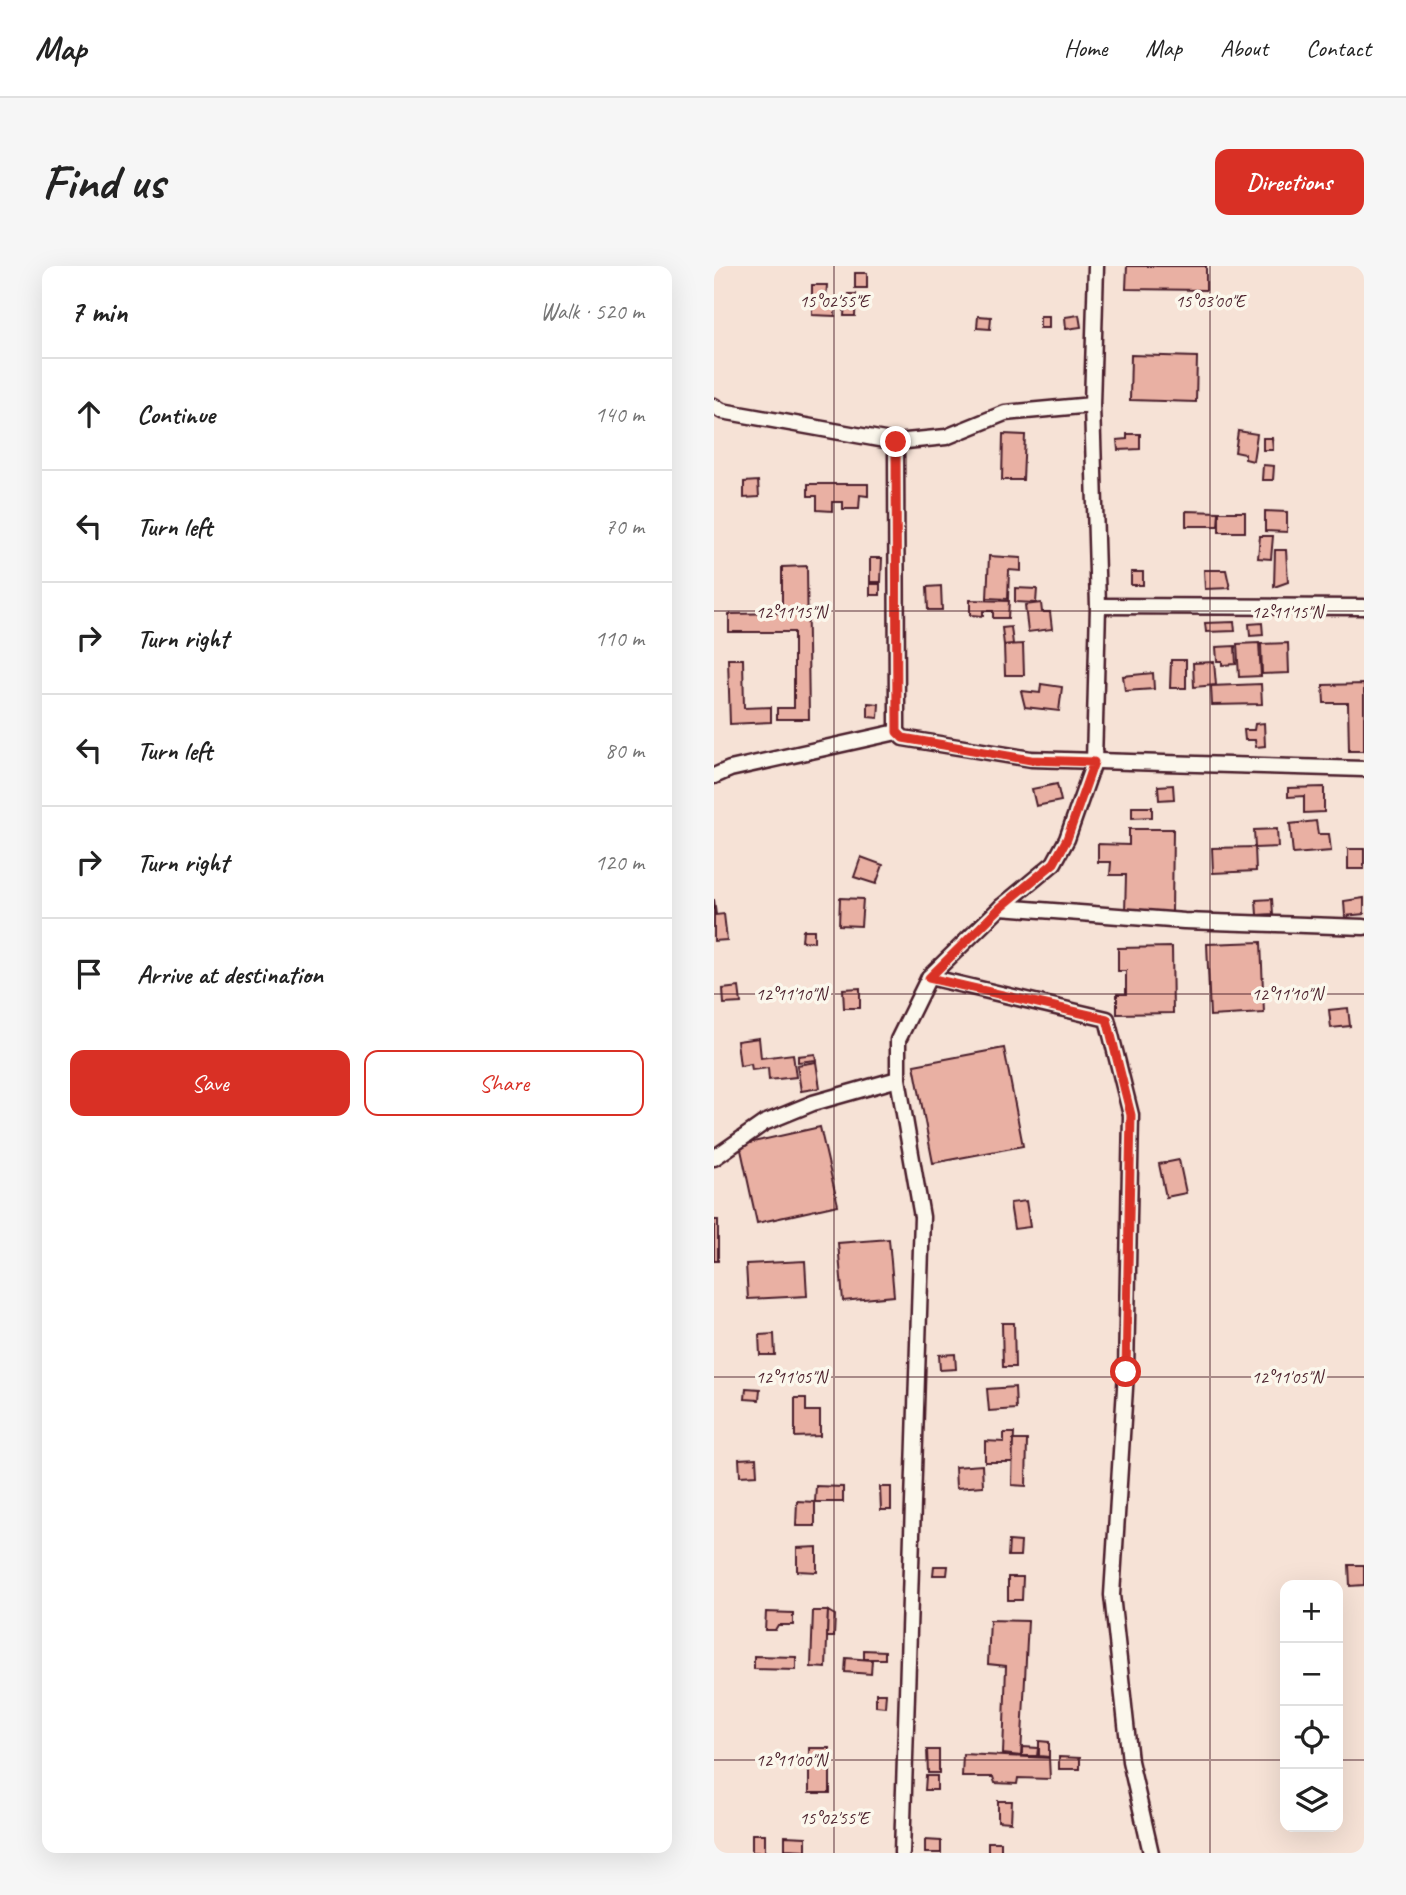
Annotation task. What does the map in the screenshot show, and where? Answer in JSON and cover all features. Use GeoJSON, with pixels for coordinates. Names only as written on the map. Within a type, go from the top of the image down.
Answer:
{"type":"FeatureCollection","features":[{"type":"Feature","properties":{"kind":"street"},"geometry":{"type":"LineString","coordinates":[[902,1853],[922,1217],[898,1079],[898,1040],[929,978],[1001,907],[1054,863],[1067,839],[1094,762],[1098,606],[1092,405],[1096,266]]}},
{"type":"Feature","properties":{"kind":"street"},"geometry":{"type":"LineString","coordinates":[[714,407],[722,411],[896,442],[946,437],[1005,413],[1092,405]]}},
{"type":"Feature","properties":{"kind":"street"},"geometry":{"type":"LineString","coordinates":[[896,442],[897,732],[903,738],[1031,760],[1364,769]]}},
{"type":"Feature","properties":{"kind":"street"},"geometry":{"type":"LineString","coordinates":[[1098,606],[1364,607]]}},
{"type":"Feature","properties":{"kind":"street"},"geometry":{"type":"LineString","coordinates":[[714,776],[730,769],[897,732]]}},
{"type":"Feature","properties":{"kind":"street"},"geometry":{"type":"LineString","coordinates":[[1001,907],[1184,921],[1364,927]]}},
{"type":"Feature","properties":{"kind":"street"},"geometry":{"type":"LineString","coordinates":[[929,978],[1107,1019],[1131,1115],[1126,1372],[1112,1595],[1130,1761],[1151,1853]]}},
{"type":"Feature","properties":{"kind":"street"},"geometry":{"type":"LineString","coordinates":[[714,1158],[764,1123],[813,1103],[898,1079]]}},
{"type":"Feature","properties":{"kind":"building"},"geometry":{"type":"Polygon","coordinates":[[[1127,266],[1206,266],[1206,290],[1126,289],[1127,266]]]}},
{"type":"Feature","properties":{"kind":"building"},"geometry":{"type":"Polygon","coordinates":[[[855,273],[867,273],[867,288],[855,288],[855,273]]]}},
{"type":"Feature","properties":{"kind":"building"},"geometry":{"type":"Polygon","coordinates":[[[812,285],[827,285],[826,299],[835,299],[835,316],[812,315],[812,285]]]}},
{"type":"Feature","properties":{"kind":"building"},"geometry":{"type":"Polygon","coordinates":[[[849,294],[856,294],[855,316],[844,316],[845,302],[849,302],[849,294]]]}},
{"type":"Feature","properties":{"kind":"building"},"geometry":{"type":"Polygon","coordinates":[[[1079,315],[1081,327],[1066,329],[1065,317],[1079,315]]]}},
{"type":"Feature","properties":{"kind":"building"},"geometry":{"type":"Polygon","coordinates":[[[978,316],[991,317],[990,329],[977,328],[978,316]]]}},
{"type":"Feature","properties":{"kind":"building"},"geometry":{"type":"Polygon","coordinates":[[[1040,316],[1049,316],[1049,328],[1040,328],[1040,316]]]}},
{"type":"Feature","properties":{"kind":"building"},"geometry":{"type":"Polygon","coordinates":[[[1131,355],[1197,357],[1196,402],[1130,400],[1131,355]]]}},
{"type":"Feature","properties":{"kind":"building"},"geometry":{"type":"Polygon","coordinates":[[[1238,431],[1257,434],[1253,461],[1245,459],[1245,454],[1235,452],[1238,431]]]}},
{"type":"Feature","properties":{"kind":"building"},"geometry":{"type":"Polygon","coordinates":[[[1003,434],[1025,435],[1023,480],[1002,480],[1003,434]]]}},
{"type":"Feature","properties":{"kind":"building"},"geometry":{"type":"Polygon","coordinates":[[[1127,434],[1140,434],[1140,449],[1118,450],[1117,440],[1127,439],[1127,434]]]}},
{"type":"Feature","properties":{"kind":"building"},"geometry":{"type":"Polygon","coordinates":[[[1263,438],[1272,438],[1273,450],[1263,450],[1263,438]]]}},
{"type":"Feature","properties":{"kind":"building"},"geometry":{"type":"Polygon","coordinates":[[[1263,465],[1274,466],[1273,480],[1262,480],[1263,465]]]}},
{"type":"Feature","properties":{"kind":"building"},"geometry":{"type":"Polygon","coordinates":[[[758,481],[759,497],[744,498],[744,482],[758,481]]]}},
{"type":"Feature","properties":{"kind":"building"},"geometry":{"type":"Polygon","coordinates":[[[808,484],[868,484],[868,496],[860,495],[859,509],[843,509],[843,502],[832,502],[832,511],[817,510],[817,496],[808,496],[808,484]]]}},
{"type":"Feature","properties":{"kind":"building"},"geometry":{"type":"Polygon","coordinates":[[[1186,511],[1219,512],[1218,526],[1186,526],[1186,511]]]}},
{"type":"Feature","properties":{"kind":"building"},"geometry":{"type":"Polygon","coordinates":[[[1265,511],[1287,512],[1287,532],[1265,531],[1265,511]]]}},
{"type":"Feature","properties":{"kind":"building"},"geometry":{"type":"Polygon","coordinates":[[[1219,512],[1245,512],[1245,532],[1219,532],[1219,512]]]}},
{"type":"Feature","properties":{"kind":"building"},"geometry":{"type":"Polygon","coordinates":[[[1260,536],[1273,536],[1271,559],[1258,558],[1260,536]]]}},
{"type":"Feature","properties":{"kind":"building"},"geometry":{"type":"Polygon","coordinates":[[[1275,550],[1286,550],[1288,582],[1274,587],[1275,550]]]}},
{"type":"Feature","properties":{"kind":"building"},"geometry":{"type":"Polygon","coordinates":[[[989,556],[1021,558],[1021,571],[1009,570],[1008,599],[987,598],[989,556]]]}},
{"type":"Feature","properties":{"kind":"building"},"geometry":{"type":"Polygon","coordinates":[[[870,558],[882,558],[881,582],[870,582],[870,558]]]}},
{"type":"Feature","properties":{"kind":"building"},"geometry":{"type":"Polygon","coordinates":[[[807,566],[809,719],[777,719],[777,708],[794,708],[794,632],[729,632],[729,614],[782,613],[782,567],[807,566]]]}},
{"type":"Feature","properties":{"kind":"building"},"geometry":{"type":"Polygon","coordinates":[[[1204,570],[1226,570],[1230,588],[1205,589],[1204,570]]]}},
{"type":"Feature","properties":{"kind":"building"},"geometry":{"type":"Polygon","coordinates":[[[1131,572],[1143,572],[1143,585],[1131,585],[1131,572]]]}},
{"type":"Feature","properties":{"kind":"building"},"geometry":{"type":"Polygon","coordinates":[[[870,584],[880,584],[880,595],[870,595],[870,584]]]}},
{"type":"Feature","properties":{"kind":"building"},"geometry":{"type":"Polygon","coordinates":[[[941,586],[942,610],[928,610],[927,587],[941,586]]]}},
{"type":"Feature","properties":{"kind":"building"},"geometry":{"type":"Polygon","coordinates":[[[1015,588],[1037,589],[1036,603],[1015,602],[1015,588]]]}},
{"type":"Feature","properties":{"kind":"building"},"geometry":{"type":"Polygon","coordinates":[[[970,600],[1009,601],[1008,618],[993,618],[993,611],[983,611],[983,616],[970,615],[970,600]]]}},
{"type":"Feature","properties":{"kind":"building"},"geometry":{"type":"Polygon","coordinates":[[[1041,603],[1042,612],[1050,612],[1052,629],[1028,632],[1025,605],[1041,603]]]}},
{"type":"Feature","properties":{"kind":"building"},"geometry":{"type":"Polygon","coordinates":[[[1234,622],[1235,631],[1206,632],[1205,623],[1234,622]]]}},
{"type":"Feature","properties":{"kind":"building"},"geometry":{"type":"Polygon","coordinates":[[[1262,623],[1263,635],[1250,636],[1249,624],[1262,623]]]}},
{"type":"Feature","properties":{"kind":"building"},"geometry":{"type":"Polygon","coordinates":[[[1011,627],[1013,644],[1004,645],[1002,628],[1011,627]]]}},
{"type":"Feature","properties":{"kind":"building"},"geometry":{"type":"Polygon","coordinates":[[[1259,643],[1261,676],[1239,677],[1237,644],[1259,643]]]}},
{"type":"Feature","properties":{"kind":"building"},"geometry":{"type":"Polygon","coordinates":[[[1288,643],[1289,673],[1262,674],[1261,644],[1288,643]]]}},
{"type":"Feature","properties":{"kind":"building"},"geometry":{"type":"Polygon","coordinates":[[[1023,644],[1024,675],[1005,675],[1004,645],[1023,644]]]}},
{"type":"Feature","properties":{"kind":"building"},"geometry":{"type":"Polygon","coordinates":[[[1235,646],[1236,664],[1222,665],[1222,661],[1217,661],[1216,647],[1235,646]]]}},
{"type":"Feature","properties":{"kind":"building"},"geometry":{"type":"Polygon","coordinates":[[[728,659],[743,659],[744,708],[771,707],[771,722],[730,724],[728,659]]]}},
{"type":"Feature","properties":{"kind":"building"},"geometry":{"type":"Polygon","coordinates":[[[1171,660],[1186,660],[1186,688],[1170,688],[1171,660]]]}},
{"type":"Feature","properties":{"kind":"building"},"geometry":{"type":"Polygon","coordinates":[[[1214,662],[1216,685],[1194,687],[1193,663],[1214,662]]]}},
{"type":"Feature","properties":{"kind":"building"},"geometry":{"type":"Polygon","coordinates":[[[1153,673],[1154,689],[1125,691],[1123,676],[1153,673]]]}},
{"type":"Feature","properties":{"kind":"building"},"geometry":{"type":"Polygon","coordinates":[[[1041,684],[1062,687],[1059,711],[1025,707],[1021,691],[1040,693],[1041,684]]]}},
{"type":"Feature","properties":{"kind":"building"},"geometry":{"type":"Polygon","coordinates":[[[1261,684],[1262,704],[1212,705],[1211,686],[1261,684]]]}},
{"type":"Feature","properties":{"kind":"building"},"geometry":{"type":"Polygon","coordinates":[[[1364,684],[1364,751],[1349,751],[1348,703],[1324,703],[1323,685],[1364,684]]]}},
{"type":"Feature","properties":{"kind":"building"},"geometry":{"type":"Polygon","coordinates":[[[868,703],[879,704],[878,718],[868,717],[868,703]]]}},
{"type":"Feature","properties":{"kind":"building"},"geometry":{"type":"Polygon","coordinates":[[[1264,723],[1265,746],[1256,747],[1255,740],[1245,740],[1244,730],[1254,730],[1255,724],[1264,723]]]}},
{"type":"Feature","properties":{"kind":"building"},"geometry":{"type":"Polygon","coordinates":[[[1057,784],[1061,801],[1036,806],[1032,789],[1057,784]]]}},
{"type":"Feature","properties":{"kind":"building"},"geometry":{"type":"Polygon","coordinates":[[[1173,785],[1174,799],[1159,800],[1158,786],[1173,785]]]}},
{"type":"Feature","properties":{"kind":"building"},"geometry":{"type":"Polygon","coordinates":[[[1324,787],[1324,812],[1304,813],[1304,796],[1288,797],[1288,788],[1324,787]]]}},
{"type":"Feature","properties":{"kind":"building"},"geometry":{"type":"Polygon","coordinates":[[[1132,807],[1152,807],[1152,817],[1132,818],[1132,807]]]}},
{"type":"Feature","properties":{"kind":"building"},"geometry":{"type":"Polygon","coordinates":[[[1316,821],[1318,834],[1329,834],[1331,851],[1293,854],[1290,824],[1316,821]]]}},
{"type":"Feature","properties":{"kind":"building"},"geometry":{"type":"Polygon","coordinates":[[[1129,829],[1173,829],[1172,912],[1125,912],[1126,875],[1110,875],[1111,862],[1098,862],[1098,844],[1129,845],[1129,829]]]}},
{"type":"Feature","properties":{"kind":"building"},"geometry":{"type":"Polygon","coordinates":[[[1277,829],[1278,847],[1255,848],[1254,830],[1277,829]]]}},
{"type":"Feature","properties":{"kind":"building"},"geometry":{"type":"Polygon","coordinates":[[[1255,847],[1256,871],[1213,873],[1212,848],[1255,847]]]}},
{"type":"Feature","properties":{"kind":"building"},"geometry":{"type":"Polygon","coordinates":[[[1348,849],[1364,849],[1364,869],[1348,869],[1348,849]]]}},
{"type":"Feature","properties":{"kind":"building"},"geometry":{"type":"Polygon","coordinates":[[[861,857],[883,865],[876,884],[854,877],[861,857]]]}},
{"type":"Feature","properties":{"kind":"building"},"geometry":{"type":"Polygon","coordinates":[[[840,898],[863,899],[861,926],[839,925],[840,898]]]}},
{"type":"Feature","properties":{"kind":"building"},"geometry":{"type":"Polygon","coordinates":[[[1364,898],[1364,914],[1345,916],[1344,901],[1364,898]]]}},
{"type":"Feature","properties":{"kind":"building"},"geometry":{"type":"Polygon","coordinates":[[[714,899],[716,915],[724,914],[727,940],[714,941],[714,899]]]}},
{"type":"Feature","properties":{"kind":"building"},"geometry":{"type":"Polygon","coordinates":[[[1272,899],[1273,914],[1257,915],[1256,900],[1272,899]]]}},
{"type":"Feature","properties":{"kind":"building"},"geometry":{"type":"Polygon","coordinates":[[[803,930],[814,930],[814,942],[802,941],[803,930]]]}},
{"type":"Feature","properties":{"kind":"building"},"geometry":{"type":"Polygon","coordinates":[[[1261,942],[1264,1013],[1210,1016],[1207,944],[1261,942]]]}},
{"type":"Feature","properties":{"kind":"building"},"geometry":{"type":"Polygon","coordinates":[[[1172,947],[1173,1013],[1117,1014],[1117,994],[1126,994],[1126,971],[1118,971],[1118,948],[1172,947]]]}},
{"type":"Feature","properties":{"kind":"building"},"geometry":{"type":"Polygon","coordinates":[[[739,987],[741,1003],[724,1004],[723,989],[739,987]]]}},
{"type":"Feature","properties":{"kind":"building"},"geometry":{"type":"Polygon","coordinates":[[[860,988],[860,1008],[844,1008],[843,989],[860,988]]]}},
{"type":"Feature","properties":{"kind":"building"},"geometry":{"type":"Polygon","coordinates":[[[1348,1008],[1350,1026],[1331,1028],[1329,1010],[1348,1008]]]}},
{"type":"Feature","properties":{"kind":"building"},"geometry":{"type":"Polygon","coordinates":[[[759,1038],[761,1058],[793,1054],[796,1077],[769,1080],[768,1068],[752,1070],[751,1064],[740,1066],[737,1041],[759,1038]]]}},
{"type":"Feature","properties":{"kind":"building"},"geometry":{"type":"Polygon","coordinates":[[[1004,1048],[1023,1146],[933,1163],[914,1065],[1004,1048]]]}},
{"type":"Feature","properties":{"kind":"building"},"geometry":{"type":"Polygon","coordinates":[[[815,1054],[816,1060],[798,1062],[798,1056],[815,1054]]]}},
{"type":"Feature","properties":{"kind":"building"},"geometry":{"type":"Polygon","coordinates":[[[816,1062],[820,1088],[801,1091],[797,1065],[816,1062]]]}},
{"type":"Feature","properties":{"kind":"building"},"geometry":{"type":"Polygon","coordinates":[[[820,1127],[838,1205],[757,1223],[740,1145],[820,1127]]]}},
{"type":"Feature","properties":{"kind":"building"},"geometry":{"type":"Polygon","coordinates":[[[1179,1160],[1186,1193],[1166,1197],[1159,1164],[1179,1160]]]}},
{"type":"Feature","properties":{"kind":"building"},"geometry":{"type":"Polygon","coordinates":[[[1026,1201],[1030,1227],[1014,1229],[1010,1203],[1026,1201]]]}},
{"type":"Feature","properties":{"kind":"building"},"geometry":{"type":"Polygon","coordinates":[[[714,1220],[718,1220],[718,1261],[714,1261],[714,1220]]]}},
{"type":"Feature","properties":{"kind":"building"},"geometry":{"type":"Polygon","coordinates":[[[889,1239],[894,1296],[843,1301],[838,1243],[889,1239]]]}},
{"type":"Feature","properties":{"kind":"building"},"geometry":{"type":"Polygon","coordinates":[[[805,1261],[807,1296],[748,1299],[746,1264],[805,1261]]]}},
{"type":"Feature","properties":{"kind":"building"},"geometry":{"type":"Polygon","coordinates":[[[1002,1323],[1014,1323],[1015,1367],[1003,1367],[1002,1323]]]}},
{"type":"Feature","properties":{"kind":"building"},"geometry":{"type":"Polygon","coordinates":[[[774,1334],[775,1355],[760,1355],[759,1335],[774,1334]]]}},
{"type":"Feature","properties":{"kind":"building"},"geometry":{"type":"Polygon","coordinates":[[[955,1354],[956,1369],[940,1370],[939,1355],[955,1354]]]}},
{"type":"Feature","properties":{"kind":"building"},"geometry":{"type":"Polygon","coordinates":[[[1015,1387],[1016,1409],[989,1411],[987,1389],[1015,1387]]]}},
{"type":"Feature","properties":{"kind":"building"},"geometry":{"type":"Polygon","coordinates":[[[746,1388],[760,1389],[759,1400],[745,1399],[746,1388]]]}},
{"type":"Feature","properties":{"kind":"building"},"geometry":{"type":"Polygon","coordinates":[[[795,1398],[806,1398],[806,1411],[820,1411],[820,1436],[795,1437],[795,1398]]]}},
{"type":"Feature","properties":{"kind":"building"},"geometry":{"type":"Polygon","coordinates":[[[1004,1433],[1014,1433],[1013,1462],[985,1462],[985,1441],[1004,1442],[1004,1433]]]}},
{"type":"Feature","properties":{"kind":"building"},"geometry":{"type":"Polygon","coordinates":[[[1013,1440],[1027,1440],[1026,1486],[1012,1485],[1013,1440]]]}},
{"type":"Feature","properties":{"kind":"building"},"geometry":{"type":"Polygon","coordinates":[[[756,1458],[757,1475],[740,1476],[739,1459],[756,1458]]]}},
{"type":"Feature","properties":{"kind":"building"},"geometry":{"type":"Polygon","coordinates":[[[982,1465],[983,1486],[956,1488],[955,1467],[982,1465]]]}},
{"type":"Feature","properties":{"kind":"building"},"geometry":{"type":"Polygon","coordinates":[[[816,1486],[843,1487],[843,1502],[815,1502],[816,1486]]]}},
{"type":"Feature","properties":{"kind":"building"},"geometry":{"type":"Polygon","coordinates":[[[880,1487],[891,1487],[891,1510],[881,1510],[880,1487]]]}},
{"type":"Feature","properties":{"kind":"building"},"geometry":{"type":"Polygon","coordinates":[[[797,1501],[815,1502],[815,1526],[796,1526],[797,1501]]]}},
{"type":"Feature","properties":{"kind":"building"},"geometry":{"type":"Polygon","coordinates":[[[1009,1541],[1021,1542],[1020,1556],[1008,1556],[1009,1541]]]}},
{"type":"Feature","properties":{"kind":"building"},"geometry":{"type":"Polygon","coordinates":[[[817,1547],[817,1572],[797,1571],[797,1548],[817,1547]]]}},
{"type":"Feature","properties":{"kind":"building"},"geometry":{"type":"Polygon","coordinates":[[[1349,1565],[1364,1565],[1364,1585],[1350,1586],[1349,1565]]]}},
{"type":"Feature","properties":{"kind":"building"},"geometry":{"type":"Polygon","coordinates":[[[934,1566],[948,1566],[947,1575],[933,1575],[934,1566]]]}},
{"type":"Feature","properties":{"kind":"building"},"geometry":{"type":"Polygon","coordinates":[[[1008,1577],[1023,1577],[1022,1600],[1008,1600],[1008,1577]]]}},
{"type":"Feature","properties":{"kind":"building"},"geometry":{"type":"Polygon","coordinates":[[[813,1611],[828,1611],[826,1668],[811,1667],[813,1611]]]}},
{"type":"Feature","properties":{"kind":"building"},"geometry":{"type":"Polygon","coordinates":[[[828,1611],[835,1615],[834,1637],[827,1637],[828,1611]]]}},
{"type":"Feature","properties":{"kind":"building"},"geometry":{"type":"Polygon","coordinates":[[[766,1612],[793,1613],[793,1625],[778,1625],[775,1630],[765,1630],[766,1612]]]}},
{"type":"Feature","properties":{"kind":"building"},"geometry":{"type":"Polygon","coordinates":[[[990,1620],[1028,1621],[1021,1756],[1003,1754],[1006,1666],[988,1664],[990,1620]]]}},
{"type":"Feature","properties":{"kind":"building"},"geometry":{"type":"Polygon","coordinates":[[[864,1650],[885,1651],[885,1659],[864,1659],[864,1650]]]}},
{"type":"Feature","properties":{"kind":"building"},"geometry":{"type":"Polygon","coordinates":[[[754,1656],[796,1657],[796,1670],[754,1669],[754,1656]]]}},
{"type":"Feature","properties":{"kind":"building"},"geometry":{"type":"Polygon","coordinates":[[[846,1658],[872,1660],[871,1674],[845,1672],[846,1658]]]}},
{"type":"Feature","properties":{"kind":"building"},"geometry":{"type":"Polygon","coordinates":[[[876,1693],[886,1693],[885,1707],[876,1706],[876,1693]]]}},
{"type":"Feature","properties":{"kind":"building"},"geometry":{"type":"Polygon","coordinates":[[[1039,1741],[1049,1742],[1049,1757],[1039,1756],[1039,1741]]]}},
{"type":"Feature","properties":{"kind":"building"},"geometry":{"type":"Polygon","coordinates":[[[1023,1747],[1038,1748],[1037,1756],[1022,1756],[1023,1747]]]}},
{"type":"Feature","properties":{"kind":"building"},"geometry":{"type":"Polygon","coordinates":[[[809,1748],[830,1748],[830,1793],[809,1793],[809,1748]]]}},
{"type":"Feature","properties":{"kind":"building"},"geometry":{"type":"Polygon","coordinates":[[[927,1750],[939,1750],[939,1773],[928,1773],[927,1750]]]}},
{"type":"Feature","properties":{"kind":"building"},"geometry":{"type":"Polygon","coordinates":[[[963,1754],[1049,1758],[1050,1779],[1018,1778],[1017,1784],[995,1783],[993,1777],[962,1777],[963,1754]]]}},
{"type":"Feature","properties":{"kind":"building"},"geometry":{"type":"Polygon","coordinates":[[[1059,1757],[1080,1758],[1080,1769],[1059,1769],[1059,1757]]]}},
{"type":"Feature","properties":{"kind":"building"},"geometry":{"type":"Polygon","coordinates":[[[926,1776],[937,1776],[937,1790],[925,1790],[926,1776]]]}},
{"type":"Feature","properties":{"kind":"building"},"geometry":{"type":"Polygon","coordinates":[[[998,1801],[1012,1801],[1011,1822],[998,1821],[998,1801]]]}},
{"type":"Feature","properties":{"kind":"building"},"geometry":{"type":"Polygon","coordinates":[[[752,1834],[765,1834],[765,1853],[752,1852],[752,1834]]]}},
{"type":"Feature","properties":{"kind":"building"},"geometry":{"type":"Polygon","coordinates":[[[785,1836],[806,1837],[806,1850],[785,1849],[785,1836]]]}},
{"type":"Feature","properties":{"kind":"building"},"geometry":{"type":"Polygon","coordinates":[[[925,1840],[941,1841],[941,1853],[925,1853],[925,1840]]]}},
{"type":"Feature","properties":{"kind":"building"},"geometry":{"type":"Polygon","coordinates":[[[988,1842],[1001,1842],[1001,1853],[988,1853],[988,1842]]]}},
{"type":"Feature","properties":{"kind":"route"},"geometry":{"type":"LineString","coordinates":[[896,442],[897,732],[903,738],[1031,760],[1094,762],[1074,812],[1067,839],[1054,863],[1001,907],[929,978],[1107,1019],[1131,1115],[1126,1372]]}}]}
